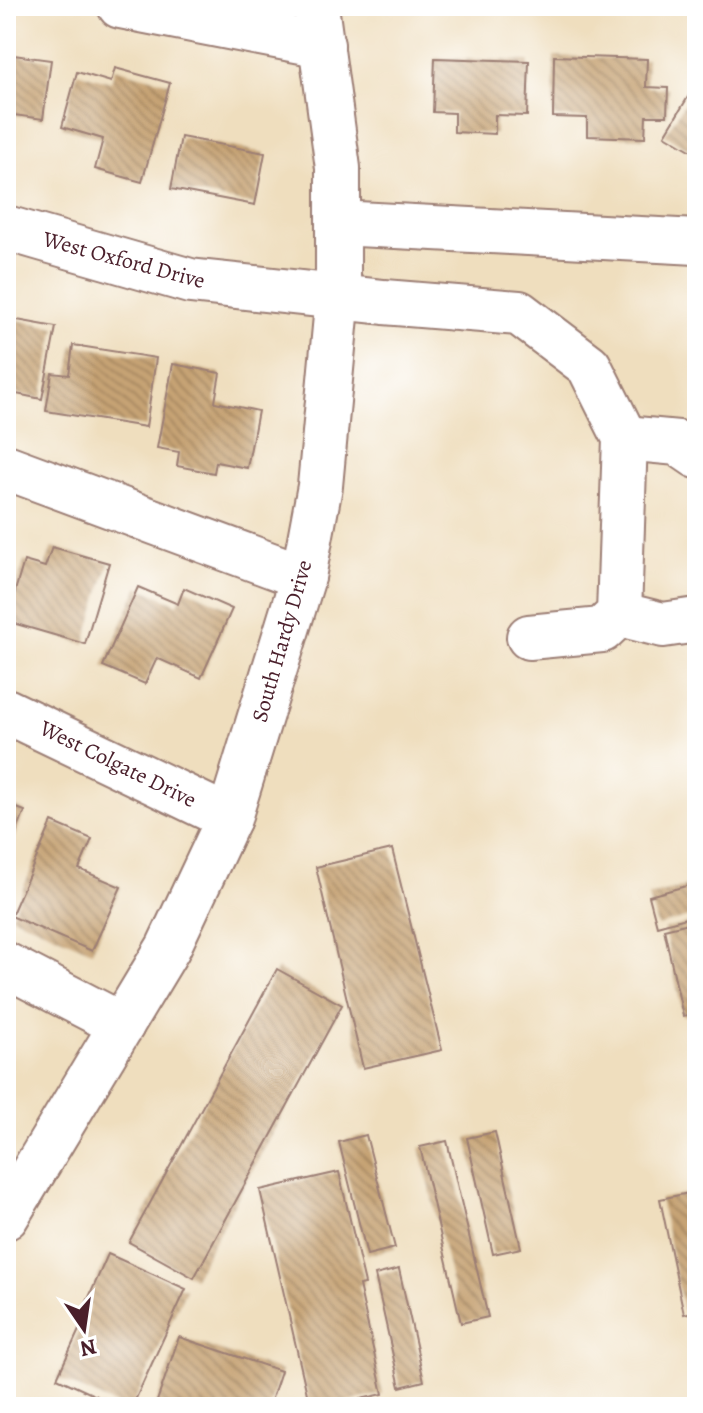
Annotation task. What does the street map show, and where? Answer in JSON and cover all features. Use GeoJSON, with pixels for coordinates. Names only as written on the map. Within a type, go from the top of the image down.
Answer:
{"type":"FeatureCollection","features":[{"type":"Feature","properties":{"kind":"street"},"geometry":{"type":"LineString","coordinates":[[120,6],[319,26]]}},
{"type":"Feature","properties":{"kind":"street","name":"South Hardy Drive"},"geometry":{"type":"LineString","coordinates":[[6,1217],[168,948],[229,818],[303,577],[320,486],[338,295],[338,168],[319,26]]}},
{"type":"Feature","properties":{"kind":"street"},"geometry":{"type":"LineString","coordinates":[[338,223],[697,242]]}},
{"type":"Feature","properties":{"kind":"street","name":"West Oxford Drive"},"geometry":{"type":"LineString","coordinates":[[6,228],[190,281],[519,313],[589,366],[625,438]]}},
{"type":"Feature","properties":{"kind":"street"},"geometry":{"type":"LineString","coordinates":[[529,637],[602,630],[619,614],[625,438],[678,443],[697,456]]}},
{"type":"Feature","properties":{"kind":"street"},"geometry":{"type":"LineString","coordinates":[[6,467],[303,577]]}},
{"type":"Feature","properties":{"kind":"street"},"geometry":{"type":"LineString","coordinates":[[619,614],[663,625],[697,620]]}},
{"type":"Feature","properties":{"kind":"street","name":"West Colgate Drive"},"geometry":{"type":"LineString","coordinates":[[6,711],[229,818]]}},
{"type":"Feature","properties":{"kind":"street"},"geometry":{"type":"LineString","coordinates":[[6,965],[122,1025]]}},
{"type":"Feature","properties":{"kind":"building"},"geometry":{"type":"Polygon","coordinates":[[[6,54],[51,60],[43,119],[6,114],[6,54]]]}},
{"type":"Feature","properties":{"kind":"building"},"geometry":{"type":"Polygon","coordinates":[[[554,56],[647,59],[646,87],[668,88],[667,116],[646,116],[645,138],[587,136],[587,118],[553,117],[554,56]]]}},
{"type":"Feature","properties":{"kind":"building"},"geometry":{"type":"Polygon","coordinates":[[[435,58],[529,61],[527,116],[495,115],[495,134],[454,132],[454,113],[433,112],[435,58]]]}},
{"type":"Feature","properties":{"kind":"building"},"geometry":{"type":"Polygon","coordinates":[[[115,68],[170,83],[142,182],[95,169],[103,139],[62,127],[77,72],[111,82],[115,68]]]}},
{"type":"Feature","properties":{"kind":"building"},"geometry":{"type":"Polygon","coordinates":[[[697,82],[697,154],[665,135],[697,82]]]}},
{"type":"Feature","properties":{"kind":"building"},"geometry":{"type":"Polygon","coordinates":[[[181,137],[265,153],[255,205],[171,189],[181,137]]]}},
{"type":"Feature","properties":{"kind":"building"},"geometry":{"type":"Polygon","coordinates":[[[6,318],[56,327],[42,399],[6,392],[6,318]]]}},
{"type":"Feature","properties":{"kind":"building"},"geometry":{"type":"Polygon","coordinates":[[[73,345],[156,358],[146,427],[46,411],[52,373],[69,375],[73,345]]]}},
{"type":"Feature","properties":{"kind":"building"},"geometry":{"type":"Polygon","coordinates":[[[173,364],[220,373],[215,402],[258,411],[247,468],[216,462],[214,473],[177,466],[179,452],[157,448],[173,364]]]}},
{"type":"Feature","properties":{"kind":"building"},"geometry":{"type":"Polygon","coordinates":[[[52,547],[109,563],[85,644],[6,621],[24,561],[45,567],[52,547]]]}},
{"type":"Feature","properties":{"kind":"building"},"geometry":{"type":"Polygon","coordinates":[[[138,587],[178,604],[184,588],[232,609],[201,678],[157,658],[145,684],[103,666],[138,587]]]}},
{"type":"Feature","properties":{"kind":"building"},"geometry":{"type":"Polygon","coordinates":[[[6,804],[25,811],[6,858],[6,804]]]}},
{"type":"Feature","properties":{"kind":"building"},"geometry":{"type":"Polygon","coordinates":[[[52,822],[92,839],[79,869],[121,887],[92,951],[11,916],[52,822]]]}},
{"type":"Feature","properties":{"kind":"building"},"geometry":{"type":"Polygon","coordinates":[[[392,849],[442,1050],[363,1068],[316,867],[392,849]]]}},
{"type":"Feature","properties":{"kind":"building"},"geometry":{"type":"Polygon","coordinates":[[[697,883],[697,915],[657,926],[649,896],[697,883]]]}},
{"type":"Feature","properties":{"kind":"building"},"geometry":{"type":"Polygon","coordinates":[[[697,921],[697,1013],[683,1016],[664,929],[697,921]]]}},
{"type":"Feature","properties":{"kind":"building"},"geometry":{"type":"Polygon","coordinates":[[[277,969],[342,1005],[194,1278],[129,1242],[277,969]]]}},
{"type":"Feature","properties":{"kind":"building"},"geometry":{"type":"Polygon","coordinates":[[[495,1132],[521,1248],[493,1254],[467,1138],[495,1132]]]}},
{"type":"Feature","properties":{"kind":"building"},"geometry":{"type":"Polygon","coordinates":[[[366,1135],[395,1248],[367,1255],[339,1142],[366,1135]]]}},
{"type":"Feature","properties":{"kind":"building"},"geometry":{"type":"Polygon","coordinates":[[[447,1141],[488,1317],[461,1323],[420,1147],[447,1141]]]}},
{"type":"Feature","properties":{"kind":"building"},"geometry":{"type":"Polygon","coordinates":[[[339,1172],[365,1284],[359,1285],[383,1394],[325,1407],[310,1407],[260,1190],[339,1172]]]}},
{"type":"Feature","properties":{"kind":"building"},"geometry":{"type":"Polygon","coordinates":[[[689,1193],[697,1228],[697,1311],[684,1314],[660,1199],[689,1193]]]}},
{"type":"Feature","properties":{"kind":"building"},"geometry":{"type":"Polygon","coordinates":[[[108,1254],[186,1289],[132,1407],[120,1407],[57,1378],[90,1306],[86,1304],[108,1254]]]}},
{"type":"Feature","properties":{"kind":"building"},"geometry":{"type":"Polygon","coordinates":[[[399,1269],[424,1381],[400,1387],[375,1275],[399,1269]]]}},
{"type":"Feature","properties":{"kind":"building"},"geometry":{"type":"Polygon","coordinates":[[[179,1337],[281,1371],[269,1407],[155,1407],[179,1337]]]}}]}
